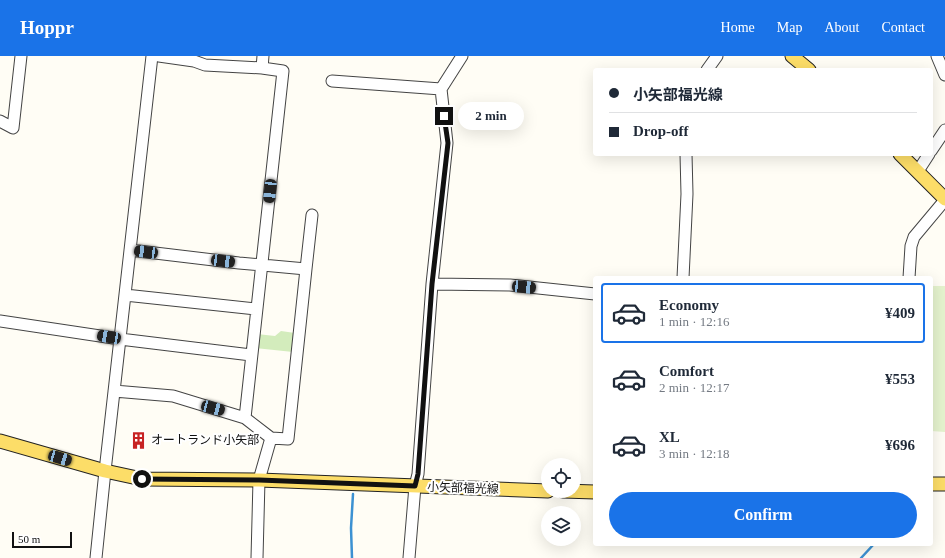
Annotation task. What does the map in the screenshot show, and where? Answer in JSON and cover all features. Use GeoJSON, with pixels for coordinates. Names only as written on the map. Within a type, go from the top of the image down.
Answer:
{"type":"FeatureCollection","features":[{"type":"Feature","properties":{"kind":"main road"},"geometry":{"type":"LineString","coordinates":[[792,56],[807,68]]}},
{"type":"Feature","properties":{"kind":"main road"},"geometry":{"type":"LineString","coordinates":[[902,156],[945,200]]}},
{"type":"Feature","properties":{"kind":"main road","name":"小矢部福光線"},"geometry":{"type":"LineString","coordinates":[[0,441],[105,471],[142,479],[259,480],[541,490]]}},
{"type":"Feature","properties":{"kind":"main road"},"geometry":{"type":"LineString","coordinates":[[933,484],[945,484]]}},
{"type":"Feature","properties":{"kind":"main road"},"geometry":{"type":"LineString","coordinates":[[581,492],[593,492]]}},
{"type":"Feature","properties":{"kind":"street"},"geometry":{"type":"LineString","coordinates":[[0,121],[13,128],[21,56]]}},
{"type":"Feature","properties":{"kind":"street"},"geometry":{"type":"LineString","coordinates":[[96,558],[152,56]]}},
{"type":"Feature","properties":{"kind":"street"},"geometry":{"type":"LineString","coordinates":[[159,56],[194,61],[205,65],[262,68],[283,71],[245,418]]}},
{"type":"Feature","properties":{"kind":"street"},"geometry":{"type":"LineString","coordinates":[[262,68],[263,56]]}},
{"type":"Feature","properties":{"kind":"street"},"geometry":{"type":"LineString","coordinates":[[409,558],[415,486],[418,474],[432,284],[448,143],[441,89],[462,56]]}},
{"type":"Feature","properties":{"kind":"street"},"geometry":{"type":"LineString","coordinates":[[708,68],[717,56]]}},
{"type":"Feature","properties":{"kind":"street"},"geometry":{"type":"LineString","coordinates":[[937,56],[945,74]]}},
{"type":"Feature","properties":{"kind":"street"},"geometry":{"type":"LineString","coordinates":[[332,80],[441,89]]}},
{"type":"Feature","properties":{"kind":"street"},"geometry":{"type":"LineString","coordinates":[[933,148],[945,130]]}},
{"type":"Feature","properties":{"kind":"street"},"geometry":{"type":"LineString","coordinates":[[683,276],[687,194],[686,156]]}},
{"type":"Feature","properties":{"kind":"street"},"geometry":{"type":"LineString","coordinates":[[918,171],[928,156]]}},
{"type":"Feature","properties":{"kind":"street"},"geometry":{"type":"LineString","coordinates":[[909,276],[911,246],[914,237],[945,200]]}},
{"type":"Feature","properties":{"kind":"street"},"geometry":{"type":"LineString","coordinates":[[114,391],[173,396],[245,418],[271,438],[288,439],[312,215]]}},
{"type":"Feature","properties":{"kind":"street"},"geometry":{"type":"LineString","coordinates":[[130,250],[262,266],[306,269]]}},
{"type":"Feature","properties":{"kind":"street"},"geometry":{"type":"LineString","coordinates":[[432,284],[510,286],[593,294]]}},
{"type":"Feature","properties":{"kind":"street"},"geometry":{"type":"LineString","coordinates":[[125,295],[256,309]]}},
{"type":"Feature","properties":{"kind":"street"},"geometry":{"type":"LineString","coordinates":[[0,321],[120,339],[251,355]]}},
{"type":"Feature","properties":{"kind":"street"},"geometry":{"type":"LineString","coordinates":[[257,558],[259,480],[271,438]]}},
{"type":"Feature","properties":{"kind":"green space"},"geometry":{"type":"Polygon","coordinates":[[[933,286],[945,286],[945,432],[933,431],[933,286]]]}},
{"type":"Feature","properties":{"kind":"green space"},"geometry":{"type":"Polygon","coordinates":[[[281,331],[295,333],[293,352],[255,348],[257,334],[275,336],[281,331]]]}},
{"type":"Feature","properties":{"kind":"waterway"},"geometry":{"type":"LineString","coordinates":[[352,558],[351,528],[353,494]]}},
{"type":"Feature","properties":{"kind":"waterway"},"geometry":{"type":"LineString","coordinates":[[861,558],[872,546]]}},
{"type":"Feature","properties":{"kind":"place","name":"オートランド小矢部"},"geometry":{"type":"Point","coordinates":[138,440]}},
{"type":"Feature","properties":{"kind":"route"},"geometry":{"type":"LineString","coordinates":[[142,479],[259,480],[415,486],[418,474],[432,284],[448,143],[444,116]]}}]}
